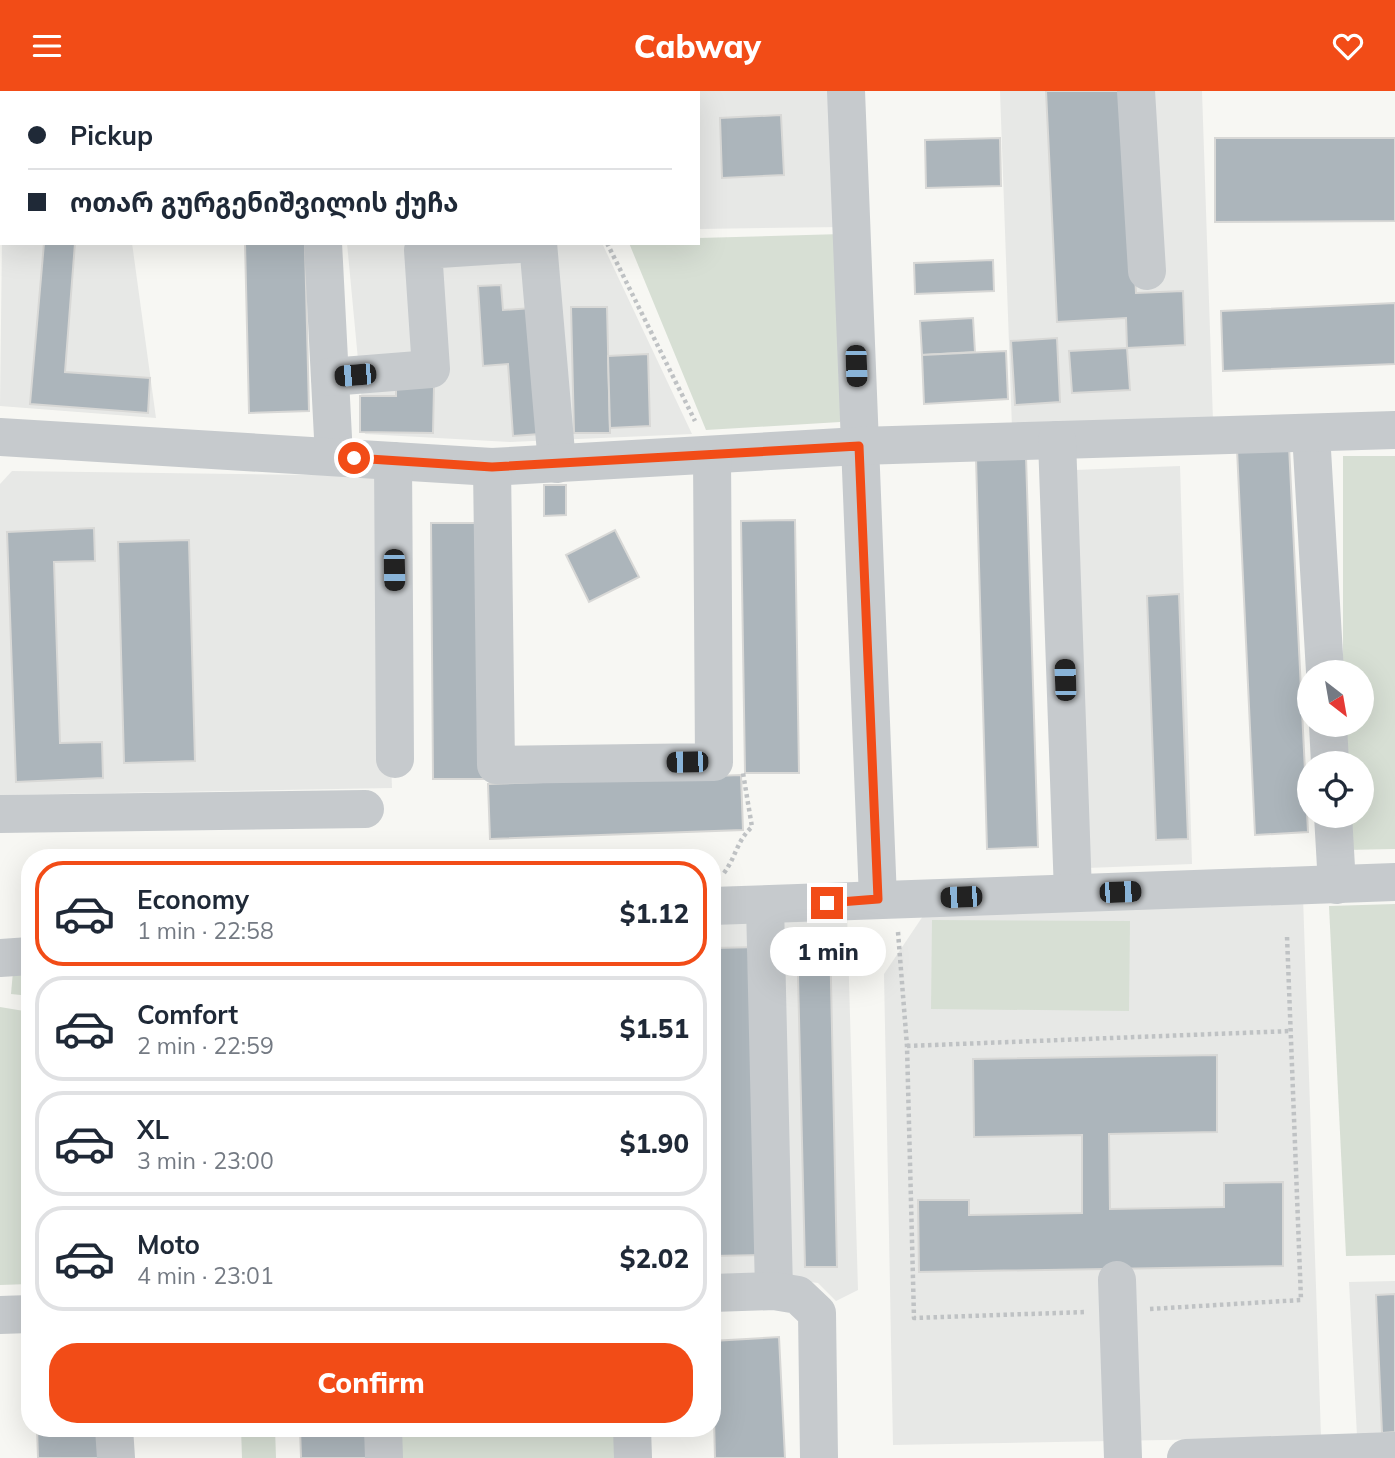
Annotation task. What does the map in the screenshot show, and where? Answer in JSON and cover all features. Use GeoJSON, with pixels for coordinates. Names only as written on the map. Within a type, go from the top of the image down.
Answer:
{"type":"FeatureCollection","features":[{"type":"Feature","properties":{"kind":"street"},"geometry":{"type":"LineString","coordinates":[[846,91],[878,899]]}},
{"type":"Feature","properties":{"kind":"street"},"geometry":{"type":"LineString","coordinates":[[1136,91],[1147,271]]}},
{"type":"Feature","properties":{"kind":"street"},"geometry":{"type":"LineString","coordinates":[[323,245],[334,457]]}},
{"type":"Feature","properties":{"kind":"street"},"geometry":{"type":"LineString","coordinates":[[330,377],[431,369],[423,250],[504,245]]}},
{"type":"Feature","properties":{"kind":"street"},"geometry":{"type":"LineString","coordinates":[[537,245],[557,464]]}},
{"type":"Feature","properties":{"kind":"street"},"geometry":{"type":"LineString","coordinates":[[0,437],[492,467],[859,446],[1395,430]]}},
{"type":"Feature","properties":{"kind":"street"},"geometry":{"type":"LineString","coordinates":[[1311,433],[1324,660]]}},
{"type":"Feature","properties":{"kind":"street"},"geometry":{"type":"LineString","coordinates":[[1057,440],[1073,893]]}},
{"type":"Feature","properties":{"kind":"street"},"geometry":{"type":"LineString","coordinates":[[492,467],[496,765],[714,762],[712,455]]}},
{"type":"Feature","properties":{"kind":"street"},"geometry":{"type":"LineString","coordinates":[[393,461],[396,759]]}},
{"type":"Feature","properties":{"kind":"street"},"geometry":{"type":"LineString","coordinates":[[0,814],[365,809]]}},
{"type":"Feature","properties":{"kind":"street"},"geometry":{"type":"LineString","coordinates":[[1334,828],[1337,884]]}},
{"type":"Feature","properties":{"kind":"street"},"geometry":{"type":"LineString","coordinates":[[721,897],[765,905],[1395,882]]}},
{"type":"Feature","properties":{"kind":"street"},"geometry":{"type":"LineString","coordinates":[[765,905],[774,1291]]}},
{"type":"Feature","properties":{"kind":"street"},"geometry":{"type":"LineString","coordinates":[[0,958],[21,957]]}},
{"type":"Feature","properties":{"kind":"street"},"geometry":{"type":"LineString","coordinates":[[721,1293],[774,1291],[798,1295],[817,1313],[819,1458]]}},
{"type":"Feature","properties":{"kind":"street"},"geometry":{"type":"LineString","coordinates":[[1117,1295],[1124,1458]]}},
{"type":"Feature","properties":{"kind":"street"},"geometry":{"type":"LineString","coordinates":[[0,1315],[21,1314]]}},
{"type":"Feature","properties":{"kind":"street"},"geometry":{"type":"LineString","coordinates":[[115,1437],[116,1458]]}},
{"type":"Feature","properties":{"kind":"street"},"geometry":{"type":"LineString","coordinates":[[383,1437],[384,1458]]}},
{"type":"Feature","properties":{"kind":"street"},"geometry":{"type":"LineString","coordinates":[[632,1437],[633,1458]]}},
{"type":"Feature","properties":{"kind":"street"},"geometry":{"type":"LineString","coordinates":[[1186,1458],[1395,1451]]}},
{"type":"Feature","properties":{"kind":"path"},"geometry":{"type":"LineString","coordinates":[[608,245],[712,455]]}},
{"type":"Feature","properties":{"kind":"path"},"geometry":{"type":"LineString","coordinates":[[714,762],[737,767],[746,777],[752,827],[740,837],[721,881]]}},
{"type":"Feature","properties":{"kind":"path"},"geometry":{"type":"LineString","coordinates":[[878,899],[897,922],[907,1046],[914,1318],[1117,1295],[1301,1300],[1287,936]]}},
{"type":"Feature","properties":{"kind":"path"},"geometry":{"type":"LineString","coordinates":[[907,1046],[1291,1031]]}},
{"type":"Feature","properties":{"kind":"shaded area"},"geometry":{"type":"Polygon","coordinates":[[[700,91],[839,91],[843,227],[700,229],[700,91]]]}},
{"type":"Feature","properties":{"kind":"shaded area"},"geometry":{"type":"Polygon","coordinates":[[[1000,91],[1202,91],[1213,421],[1012,428],[1000,91]]]}},
{"type":"Feature","properties":{"kind":"shaded area"},"geometry":{"type":"Polygon","coordinates":[[[842,234],[848,409],[840,422],[706,430],[630,245],[700,245],[700,238],[842,234]]]}},
{"type":"Feature","properties":{"kind":"shaded area"},"geometry":{"type":"Polygon","coordinates":[[[2,245],[132,245],[156,418],[0,406],[2,245]]]}},
{"type":"Feature","properties":{"kind":"shaded area"},"geometry":{"type":"Polygon","coordinates":[[[347,245],[603,245],[692,434],[510,442],[365,434],[347,245]]]}},
{"type":"Feature","properties":{"kind":"shaded area"},"geometry":{"type":"Polygon","coordinates":[[[1343,456],[1395,456],[1395,849],[1344,850],[1344,828],[1374,828],[1374,751],[1344,751],[1343,737],[1374,737],[1374,660],[1343,660],[1343,456]]]}},
{"type":"Feature","properties":{"kind":"shaded area"},"geometry":{"type":"Polygon","coordinates":[[[1180,466],[1192,864],[1087,868],[1075,470],[1180,466]]]}},
{"type":"Feature","properties":{"kind":"shaded area"},"geometry":{"type":"Polygon","coordinates":[[[12,471],[380,476],[392,788],[0,795],[0,484],[12,471]]]}},
{"type":"Feature","properties":{"kind":"shaded area"},"geometry":{"type":"Polygon","coordinates":[[[1303,896],[1321,1437],[893,1445],[884,974],[925,913],[1303,896]]]}},
{"type":"Feature","properties":{"kind":"shaded area"},"geometry":{"type":"Polygon","coordinates":[[[1395,904],[1395,1255],[1346,1256],[1329,906],[1395,904]]]}},
{"type":"Feature","properties":{"kind":"shaded area"},"geometry":{"type":"Polygon","coordinates":[[[847,913],[858,1290],[836,1301],[818,1283],[795,1280],[721,1282],[721,920],[847,913]]]}},
{"type":"Feature","properties":{"kind":"shaded area"},"geometry":{"type":"Polygon","coordinates":[[[932,920],[1130,921],[1129,1011],[931,1009],[932,920]]]}},
{"type":"Feature","properties":{"kind":"shaded area"},"geometry":{"type":"Polygon","coordinates":[[[14,960],[21,960],[21,995],[11,994],[14,960]]]}},
{"type":"Feature","properties":{"kind":"shaded area"},"geometry":{"type":"Polygon","coordinates":[[[0,1007],[21,1010],[21,1284],[0,1285],[0,1007]]]}},
{"type":"Feature","properties":{"kind":"shaded area"},"geometry":{"type":"Polygon","coordinates":[[[1395,1281],[1395,1435],[1357,1436],[1349,1282],[1395,1281]]]}},
{"type":"Feature","properties":{"kind":"shaded area"},"geometry":{"type":"Polygon","coordinates":[[[241,1437],[275,1437],[276,1458],[242,1458],[241,1437]]]}},
{"type":"Feature","properties":{"kind":"shaded area"},"geometry":{"type":"Polygon","coordinates":[[[392,1437],[623,1437],[624,1458],[393,1458],[392,1437]]]}},
{"type":"Feature","properties":{"kind":"building"},"geometry":{"type":"Polygon","coordinates":[[[1046,91],[1126,91],[1136,293],[1183,291],[1185,345],[1127,348],[1126,318],[1057,322],[1046,91]]]}},
{"type":"Feature","properties":{"kind":"building"},"geometry":{"type":"Polygon","coordinates":[[[781,115],[784,175],[722,178],[720,118],[781,115]]]}},
{"type":"Feature","properties":{"kind":"building"},"geometry":{"type":"Polygon","coordinates":[[[1000,138],[1001,186],[926,188],[925,140],[1000,138]]]}},
{"type":"Feature","properties":{"kind":"building"},"geometry":{"type":"Polygon","coordinates":[[[1215,138],[1395,138],[1395,221],[1215,222],[1215,138]]]}},
{"type":"Feature","properties":{"kind":"building"},"geometry":{"type":"Polygon","coordinates":[[[44,245],[75,245],[65,372],[150,378],[148,413],[30,404],[44,245]]]}},
{"type":"Feature","properties":{"kind":"building"},"geometry":{"type":"Polygon","coordinates":[[[245,245],[305,245],[309,411],[249,413],[245,245]]]}},
{"type":"Feature","properties":{"kind":"building"},"geometry":{"type":"Polygon","coordinates":[[[993,260],[994,291],[915,294],[914,263],[993,260]]]}},
{"type":"Feature","properties":{"kind":"building"},"geometry":{"type":"Polygon","coordinates":[[[501,285],[503,310],[532,308],[540,434],[513,436],[508,364],[483,366],[478,286],[501,285]]]}},
{"type":"Feature","properties":{"kind":"building"},"geometry":{"type":"Polygon","coordinates":[[[1395,303],[1395,364],[1223,371],[1221,311],[1395,303]]]}},
{"type":"Feature","properties":{"kind":"building"},"geometry":{"type":"Polygon","coordinates":[[[571,307],[607,307],[610,433],[574,433],[571,307]]]}},
{"type":"Feature","properties":{"kind":"building"},"geometry":{"type":"Polygon","coordinates":[[[973,318],[975,352],[922,355],[920,321],[973,318]]]}},
{"type":"Feature","properties":{"kind":"building"},"geometry":{"type":"Polygon","coordinates":[[[1057,338],[1060,402],[1015,405],[1011,341],[1057,338]]]}},
{"type":"Feature","properties":{"kind":"building"},"geometry":{"type":"Polygon","coordinates":[[[1127,348],[1130,390],[1072,393],[1069,351],[1127,348]]]}},
{"type":"Feature","properties":{"kind":"building"},"geometry":{"type":"Polygon","coordinates":[[[1006,351],[1008,399],[924,404],[922,355],[1006,351]]]}},
{"type":"Feature","properties":{"kind":"building"},"geometry":{"type":"Polygon","coordinates":[[[648,354],[650,426],[610,428],[608,356],[648,354]]]}},
{"type":"Feature","properties":{"kind":"building"},"geometry":{"type":"Polygon","coordinates":[[[396,387],[434,387],[433,433],[360,432],[360,396],[396,396],[396,387]]]}},
{"type":"Feature","properties":{"kind":"building"},"geometry":{"type":"Polygon","coordinates":[[[1289,446],[1300,660],[1297,660],[1297,737],[1303,737],[1304,751],[1297,751],[1297,828],[1308,828],[1308,832],[1255,835],[1237,449],[1289,446]]]}},
{"type":"Feature","properties":{"kind":"building"},"geometry":{"type":"Polygon","coordinates":[[[1026,456],[1038,847],[987,849],[976,458],[1026,456]]]}},
{"type":"Feature","properties":{"kind":"building"},"geometry":{"type":"Polygon","coordinates":[[[544,485],[566,485],[566,515],[544,516],[544,485]]]}},
{"type":"Feature","properties":{"kind":"building"},"geometry":{"type":"Polygon","coordinates":[[[795,520],[799,773],[745,773],[741,521],[795,520]]]}},
{"type":"Feature","properties":{"kind":"building"},"geometry":{"type":"Polygon","coordinates":[[[431,523],[482,523],[484,779],[433,779],[431,523]]]}},
{"type":"Feature","properties":{"kind":"building"},"geometry":{"type":"Polygon","coordinates":[[[94,528],[95,561],[54,562],[60,743],[102,742],[103,778],[16,782],[7,532],[94,528]]]}},
{"type":"Feature","properties":{"kind":"building"},"geometry":{"type":"Polygon","coordinates":[[[615,530],[639,577],[589,602],[566,555],[615,530]]]}},
{"type":"Feature","properties":{"kind":"building"},"geometry":{"type":"Polygon","coordinates":[[[189,540],[195,761],[124,763],[118,542],[189,540]]]}},
{"type":"Feature","properties":{"kind":"building"},"geometry":{"type":"Polygon","coordinates":[[[1179,594],[1188,839],[1156,840],[1147,596],[1179,594]]]}},
{"type":"Feature","properties":{"kind":"building"},"geometry":{"type":"Polygon","coordinates":[[[741,775],[743,830],[490,839],[488,784],[741,775]]]}},
{"type":"Feature","properties":{"kind":"building"},"geometry":{"type":"Polygon","coordinates":[[[830,934],[837,1267],[805,1267],[797,935],[830,934]]]}},
{"type":"Feature","properties":{"kind":"building"},"geometry":{"type":"Polygon","coordinates":[[[760,947],[767,1255],[721,1256],[721,948],[760,947]]]}},
{"type":"Feature","properties":{"kind":"building"},"geometry":{"type":"Polygon","coordinates":[[[1217,1055],[1217,1132],[1109,1134],[1110,1209],[1224,1207],[1224,1183],[1283,1182],[1283,1266],[919,1272],[918,1200],[969,1200],[969,1215],[1082,1213],[1082,1135],[974,1137],[973,1059],[1217,1055]]]}},
{"type":"Feature","properties":{"kind":"building"},"geometry":{"type":"Polygon","coordinates":[[[1395,1294],[1395,1432],[1382,1433],[1376,1295],[1395,1294]]]}},
{"type":"Feature","properties":{"kind":"building"},"geometry":{"type":"Polygon","coordinates":[[[779,1337],[785,1458],[715,1458],[714,1437],[721,1437],[721,1340],[779,1337]]]}},
{"type":"Feature","properties":{"kind":"building"},"geometry":{"type":"Polygon","coordinates":[[[37,1437],[103,1437],[104,1458],[38,1458],[37,1437]]]}},
{"type":"Feature","properties":{"kind":"building"},"geometry":{"type":"Polygon","coordinates":[[[300,1437],[369,1437],[370,1458],[301,1458],[300,1437]]]}},
{"type":"Feature","properties":{"kind":"route"},"geometry":{"type":"LineString","coordinates":[[354,458],[492,467],[859,446],[878,899],[827,903]]}}]}
